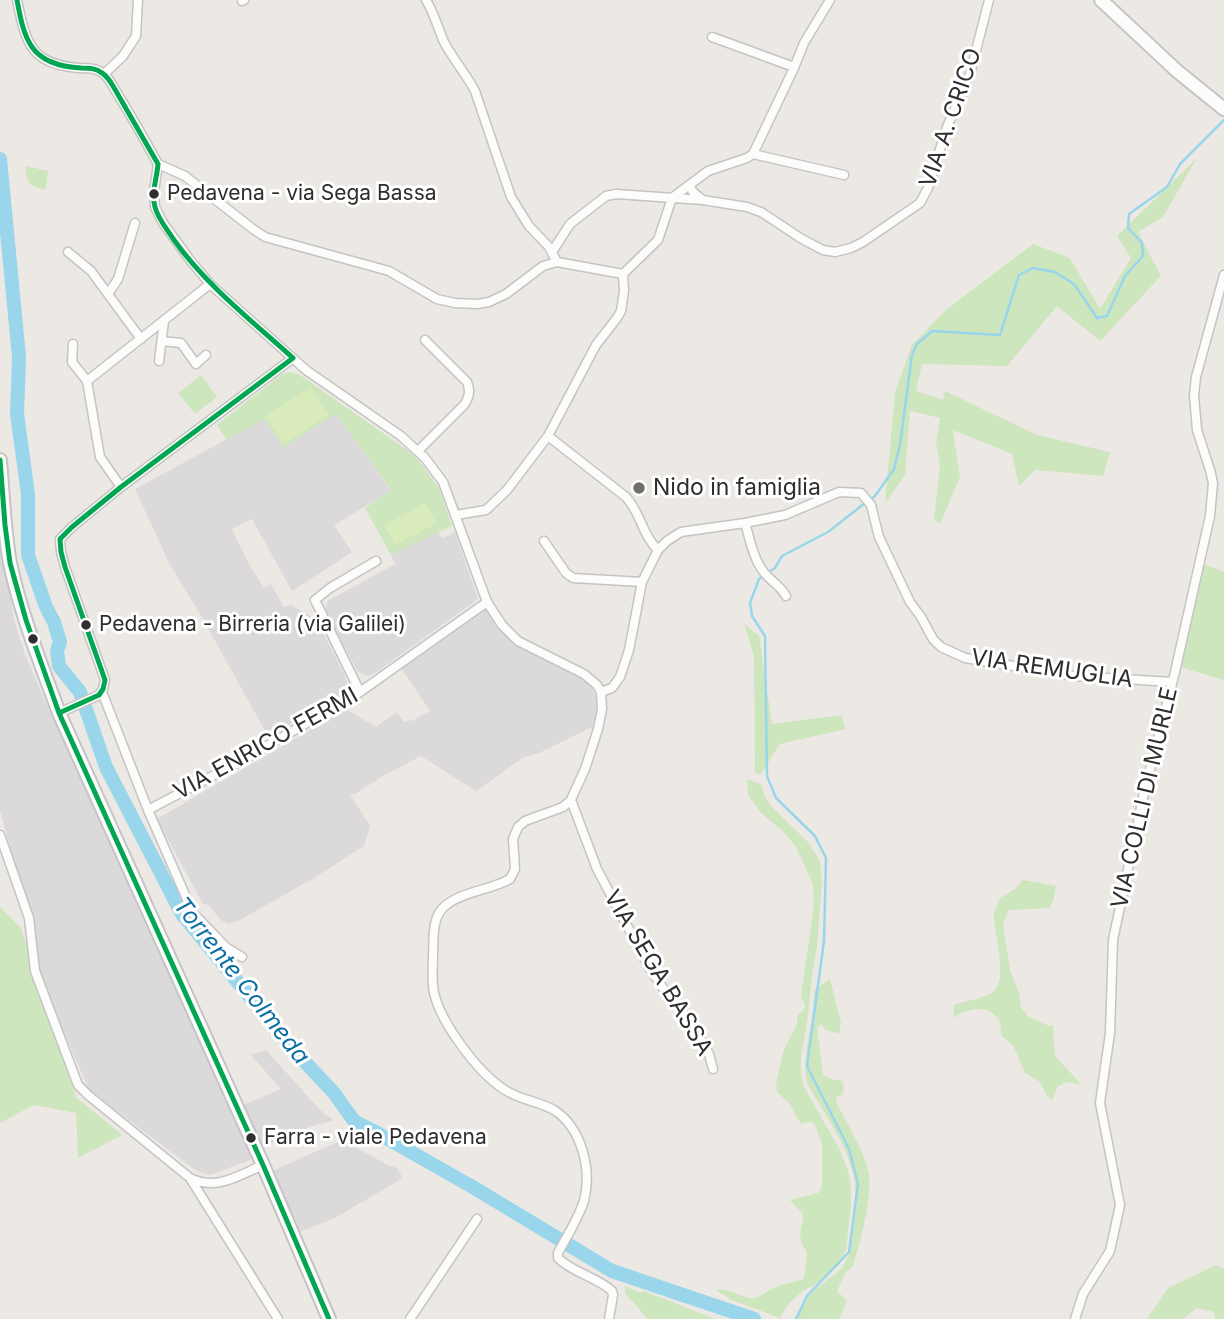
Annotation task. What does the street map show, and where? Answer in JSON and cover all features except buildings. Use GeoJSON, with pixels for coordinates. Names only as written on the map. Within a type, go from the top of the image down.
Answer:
{"type":"FeatureCollection","features":[{"type":"Feature","properties":{"kind":"main road"},"geometry":{"type":"LineString","coordinates":[[1101,0],[1177,71],[1224,109]]}},
{"type":"Feature","properties":{"kind":"main road"},"geometry":{"type":"LineString","coordinates":[[0,460],[9,559],[32,640],[329,1319]]}},
{"type":"Feature","properties":{"kind":"street"},"geometry":{"type":"LineString","coordinates":[[17,0],[24,33],[36,52],[59,66],[92,69],[104,74],[158,164],[184,176],[265,237],[389,271],[437,299],[455,303],[489,302],[506,294],[543,266],[557,262],[623,274]]}},
{"type":"Feature","properties":{"kind":"street"},"geometry":{"type":"LineString","coordinates":[[104,74],[123,56],[136,36],[138,0]]}},
{"type":"Feature","properties":{"kind":"street"},"geometry":{"type":"LineString","coordinates":[[426,0],[445,44],[475,91],[511,197],[557,262]]}},
{"type":"Feature","properties":{"kind":"street","name":"VIA A. CRICO"},"geometry":{"type":"LineString","coordinates":[[552,252],[570,224],[606,196],[616,194],[703,200],[747,207],[761,212],[822,250],[835,252],[863,242],[920,203],[928,188],[947,127],[970,74],[989,0]]}},
{"type":"Feature","properties":{"kind":"street"},"geometry":{"type":"LineString","coordinates":[[456,515],[486,510],[506,490],[548,436],[596,345],[618,318],[624,290],[623,274],[658,240],[672,198],[715,168],[753,154],[826,1]]}},
{"type":"Feature","properties":{"kind":"street"},"geometry":{"type":"LineString","coordinates":[[712,37],[794,67]]}},
{"type":"Feature","properties":{"kind":"street"},"geometry":{"type":"LineString","coordinates":[[753,154],[844,175]]}},
{"type":"Feature","properties":{"kind":"street"},"geometry":{"type":"LineString","coordinates":[[158,164],[153,196],[157,213],[167,230],[210,284],[306,370],[401,436],[418,451],[443,482],[487,602],[502,625],[524,645],[584,674],[601,692],[603,709],[598,729],[571,800],[563,807],[525,821],[518,827],[513,839],[515,869],[510,879],[453,900],[441,909],[434,930],[433,987],[439,1007],[474,1062],[512,1095],[555,1111],[574,1131],[584,1155],[587,1184],[584,1201],[558,1258],[612,1291],[609,1319]]}},
{"type":"Feature","properties":{"kind":"street"},"geometry":{"type":"LineString","coordinates":[[689,185],[703,200]]}},
{"type":"Feature","properties":{"kind":"street"},"geometry":{"type":"LineString","coordinates":[[108,294],[118,279],[135,223]]}},
{"type":"Feature","properties":{"kind":"street"},"geometry":{"type":"LineString","coordinates":[[68,252],[91,271],[141,339]]}},
{"type":"Feature","properties":{"kind":"street","name":"VIA COLLI DI MURLE"},"geometry":{"type":"LineString","coordinates":[[1075,1319],[1083,1294],[1110,1251],[1120,1205],[1100,1103],[1110,1033],[1113,940],[1144,793],[1210,516],[1213,484],[1197,430],[1194,395],[1196,377],[1224,275]]}},
{"type":"Feature","properties":{"kind":"street"},"geometry":{"type":"LineString","coordinates":[[88,381],[210,284]]}},
{"type":"Feature","properties":{"kind":"street"},"geometry":{"type":"LineString","coordinates":[[159,361],[164,321]]}},
{"type":"Feature","properties":{"kind":"street"},"geometry":{"type":"LineString","coordinates":[[418,451],[464,405],[469,394],[467,382],[425,340]]}},
{"type":"Feature","properties":{"kind":"street"},"geometry":{"type":"LineString","coordinates":[[162,341],[181,343],[196,363],[206,355]]}},
{"type":"Feature","properties":{"kind":"street"},"geometry":{"type":"LineString","coordinates":[[73,344],[72,362],[88,381],[100,457],[121,487],[293,358]]}},
{"type":"Feature","properties":{"kind":"street"},"geometry":{"type":"LineString","coordinates":[[548,436],[626,497],[634,506],[644,531],[659,550]]}},
{"type":"Feature","properties":{"kind":"street","name":"VIA ENRICO FERMI"},"geometry":{"type":"LineString","coordinates":[[121,487],[72,527],[59,542],[65,567],[104,672],[105,683],[99,694],[148,810],[241,761],[360,692],[487,602]]}},
{"type":"Feature","properties":{"kind":"street","name":"VIA REMUGLIA"},"geometry":{"type":"LineString","coordinates":[[601,692],[612,688],[620,677],[629,650],[642,582],[659,550],[667,541],[681,532],[785,515],[839,492],[856,492],[871,505],[879,537],[909,602],[941,647],[965,658],[1074,676],[1172,682]]}},
{"type":"Feature","properties":{"kind":"street"},"geometry":{"type":"LineString","coordinates":[[745,523],[754,555],[762,570],[781,587],[786,596]]}},
{"type":"Feature","properties":{"kind":"street"},"geometry":{"type":"LineString","coordinates":[[544,541],[566,573],[573,578],[642,582]]}},
{"type":"Feature","properties":{"kind":"street"},"geometry":{"type":"LineString","coordinates":[[360,692],[315,600],[376,561]]}},
{"type":"Feature","properties":{"kind":"street"},"geometry":{"type":"LineString","coordinates":[[65,711],[99,694]]}},
{"type":"Feature","properties":{"kind":"street","name":"VIA SEGA BASSA"},"geometry":{"type":"LineString","coordinates":[[571,800],[597,869],[650,969],[669,997],[688,1017],[709,1054],[713,1069]]}},
{"type":"Feature","properties":{"kind":"street"},"geometry":{"type":"LineString","coordinates":[[148,810],[193,913],[227,948],[242,957]]}},
{"type":"Feature","properties":{"kind":"street"},"geometry":{"type":"LineString","coordinates":[[0,835],[29,918],[35,971],[78,1085],[190,1178],[200,1183],[210,1185],[227,1181],[263,1166]]}},
{"type":"Feature","properties":{"kind":"street"},"geometry":{"type":"LineString","coordinates":[[190,1178],[278,1319]]}},
{"type":"Feature","properties":{"kind":"street"},"geometry":{"type":"LineString","coordinates":[[410,1319],[477,1219]]}},
{"type":"Feature","properties":{"kind":"shaded area"},"geometry":{"type":"Polygon","coordinates":[[[336,414],[391,491],[334,525],[352,552],[292,591],[252,519],[232,529],[264,588],[271,584],[284,607],[291,605],[316,619],[348,687],[344,696],[268,736],[169,563],[135,489],[264,419],[283,448],[336,414]]]}},
{"type":"Feature","properties":{"kind":"shaded area"},"geometry":{"type":"Polygon","coordinates":[[[0,519],[14,619],[25,655],[56,725],[60,724],[253,1155],[250,1160],[210,1175],[187,1164],[89,1090],[34,963],[21,887],[0,811],[0,519]]]}},
{"type":"Feature","properties":{"kind":"shaded area"},"geometry":{"type":"Polygon","coordinates":[[[438,532],[442,538],[455,532],[478,599],[375,673],[368,676],[358,672],[326,612],[328,601],[395,564],[391,555],[438,532]]]}},
{"type":"Feature","properties":{"kind":"shaded area"},"geometry":{"type":"Polygon","coordinates":[[[483,610],[488,610],[506,633],[587,681],[598,703],[594,726],[539,753],[524,757],[476,791],[421,756],[355,794],[350,794],[370,826],[364,846],[238,921],[229,924],[222,921],[208,905],[203,904],[157,819],[346,709],[376,727],[397,712],[404,722],[412,721],[430,711],[401,668],[483,610]]]}},
{"type":"Feature","properties":{"kind":"shaded area"},"geometry":{"type":"Polygon","coordinates":[[[266,1050],[320,1110],[333,1120],[262,1147],[243,1105],[281,1089],[251,1055],[266,1050]]]}},
{"type":"Feature","properties":{"kind":"shaded area"},"geometry":{"type":"Polygon","coordinates":[[[342,1140],[388,1165],[395,1165],[403,1178],[333,1219],[299,1232],[274,1170],[342,1140]]]}},
{"type":"Feature","properties":{"kind":"green space"},"geometry":{"type":"Polygon","coordinates":[[[1197,158],[1163,217],[1138,232],[1161,276],[1100,341],[1057,306],[1007,366],[922,364],[916,391],[943,400],[945,391],[1037,435],[1110,452],[1103,476],[1035,470],[1019,486],[1012,454],[953,430],[960,477],[940,524],[934,520],[940,465],[936,442],[940,418],[910,411],[905,475],[885,503],[895,392],[912,345],[946,310],[1033,244],[1070,258],[1100,309],[1131,258],[1117,236],[1197,158]]]}},
{"type":"Feature","properties":{"kind":"green space"},"geometry":{"type":"Polygon","coordinates":[[[26,166],[48,171],[46,189],[30,183],[26,176],[26,166]]]}},
{"type":"Feature","properties":{"kind":"green space"},"geometry":{"type":"Polygon","coordinates":[[[289,372],[300,375],[410,452],[439,488],[452,526],[391,555],[365,508],[391,490],[336,414],[283,448],[264,419],[227,440],[217,425],[282,374],[289,372]]]}},
{"type":"Feature","properties":{"kind":"green space"},"geometry":{"type":"Polygon","coordinates":[[[201,375],[217,397],[195,414],[178,393],[201,375]]]}},
{"type":"Feature","properties":{"kind":"green space"},"geometry":{"type":"Polygon","coordinates":[[[311,387],[329,415],[284,444],[266,416],[311,387]]]}},
{"type":"Feature","properties":{"kind":"green space"},"geometry":{"type":"Polygon","coordinates":[[[425,503],[437,523],[395,545],[384,525],[425,503]]]}},
{"type":"Feature","properties":{"kind":"green space"},"geometry":{"type":"Polygon","coordinates":[[[1202,563],[1224,572],[1224,680],[1180,667],[1202,563]]]}},
{"type":"Feature","properties":{"kind":"green space"},"geometry":{"type":"Polygon","coordinates":[[[744,624],[759,636],[772,724],[841,715],[846,729],[780,744],[761,774],[755,773],[754,656],[744,624]]]}},
{"type":"Feature","properties":{"kind":"green space"},"geometry":{"type":"Polygon","coordinates":[[[747,779],[761,784],[771,806],[808,842],[820,861],[822,880],[817,947],[801,1058],[801,1075],[804,1087],[841,1152],[851,1186],[846,1249],[842,1260],[838,1266],[789,1303],[780,1318],[732,1300],[716,1290],[754,1298],[773,1288],[804,1279],[807,1253],[800,1234],[803,1217],[802,1212],[790,1200],[818,1193],[822,1186],[822,1144],[814,1123],[801,1124],[788,1102],[777,1092],[776,1083],[784,1049],[797,1025],[797,1016],[805,1008],[801,999],[814,906],[813,884],[796,847],[782,830],[761,813],[748,795],[747,779]]]}},
{"type":"Feature","properties":{"kind":"green space"},"geometry":{"type":"Polygon","coordinates":[[[1023,880],[1056,886],[1049,908],[1009,910],[1003,924],[1010,970],[1019,993],[1021,1008],[1028,1016],[1049,1026],[1053,1025],[1055,1056],[1082,1085],[1067,1082],[1058,1086],[1052,1101],[1040,1082],[1025,1073],[1014,1047],[1001,1035],[997,1017],[987,1010],[975,1009],[953,1018],[954,1005],[987,995],[995,990],[999,983],[1000,964],[994,913],[1000,898],[1015,889],[1023,880]]]}},
{"type":"Feature","properties":{"kind":"green space"},"geometry":{"type":"Polygon","coordinates":[[[0,907],[21,928],[76,1097],[122,1135],[78,1158],[76,1113],[34,1105],[0,1123],[0,907]]]}},
{"type":"Feature","properties":{"kind":"green space"},"geometry":{"type":"Polygon","coordinates":[[[830,979],[841,1023],[839,1034],[826,1030],[822,1025],[817,1027],[823,1074],[842,1081],[842,1095],[837,1096],[836,1102],[865,1161],[869,1191],[853,1266],[846,1272],[837,1291],[847,1301],[839,1319],[795,1319],[813,1292],[842,1268],[851,1242],[855,1188],[850,1162],[838,1135],[808,1085],[805,1071],[814,990],[830,979]]]}},
{"type":"Feature","properties":{"kind":"green space"},"geometry":{"type":"Polygon","coordinates":[[[1216,1265],[1224,1269],[1224,1319],[1215,1319],[1214,1312],[1197,1308],[1183,1319],[1147,1319],[1168,1288],[1216,1265]]]}},
{"type":"Feature","properties":{"kind":"green space"},"geometry":{"type":"Polygon","coordinates":[[[625,1286],[715,1319],[648,1319],[625,1293],[625,1286]]]}},
{"type":"Feature","properties":{"kind":"waterway"},"geometry":{"type":"LineString","coordinates":[[871,499],[894,469],[900,445],[912,355],[917,344],[932,331],[1000,335],[1019,275],[1033,268],[1055,272],[1074,284],[1097,318],[1107,316],[1125,276],[1143,256],[1142,243],[1128,228],[1129,214],[1167,187],[1180,164],[1224,120]]}},
{"type":"Feature","properties":{"kind":"waterway","name":"Torrente Colmeda"},"geometry":{"type":"LineString","coordinates":[[0,159],[19,357],[17,414],[28,494],[28,555],[60,642],[57,651],[59,666],[80,692],[106,767],[182,914],[292,1048],[334,1093],[354,1121],[471,1186],[612,1271],[754,1319]]}},
{"type":"Feature","properties":{"kind":"waterway"},"geometry":{"type":"LineString","coordinates":[[796,1319],[807,1296],[849,1252],[858,1184],[849,1149],[807,1066],[824,941],[826,858],[815,836],[776,798],[767,776],[765,636],[752,616],[750,603],[759,579],[775,568],[782,556],[828,532],[865,503]]}},
{"type":"Feature","properties":{"kind":"transit line"},"geometry":{"type":"LineString","coordinates":[[17,0],[24,31],[37,52],[42,57],[67,67],[100,71],[113,86],[158,164]]}},
{"type":"Feature","properties":{"kind":"transit line"},"geometry":{"type":"LineString","coordinates":[[158,164],[154,202],[160,220],[200,272],[293,358]]}},
{"type":"Feature","properties":{"kind":"transit line"},"geometry":{"type":"LineString","coordinates":[[59,713],[99,695],[105,680],[65,567],[60,539],[121,487],[293,358]]}},
{"type":"Feature","properties":{"kind":"transit line"},"geometry":{"type":"LineString","coordinates":[[0,460],[10,563],[26,620],[59,713],[263,1165],[329,1319]]}},
{"type":"Feature","properties":{"kind":"place","name":"Pedavena - via Sega Bassa"},"geometry":{"type":"Point","coordinates":[154,194]}},
{"type":"Feature","properties":{"kind":"place","name":"Nido in famiglia"},"geometry":{"type":"Point","coordinates":[639,488]}},
{"type":"Feature","properties":{"kind":"place","name":"Pedavena - Birreria (via Galilei)"},"geometry":{"type":"Point","coordinates":[86,625]}},
{"type":"Feature","properties":{"kind":"place","name":"Farra - viale Pedavena"},"geometry":{"type":"Point","coordinates":[251,1138]}}]}
